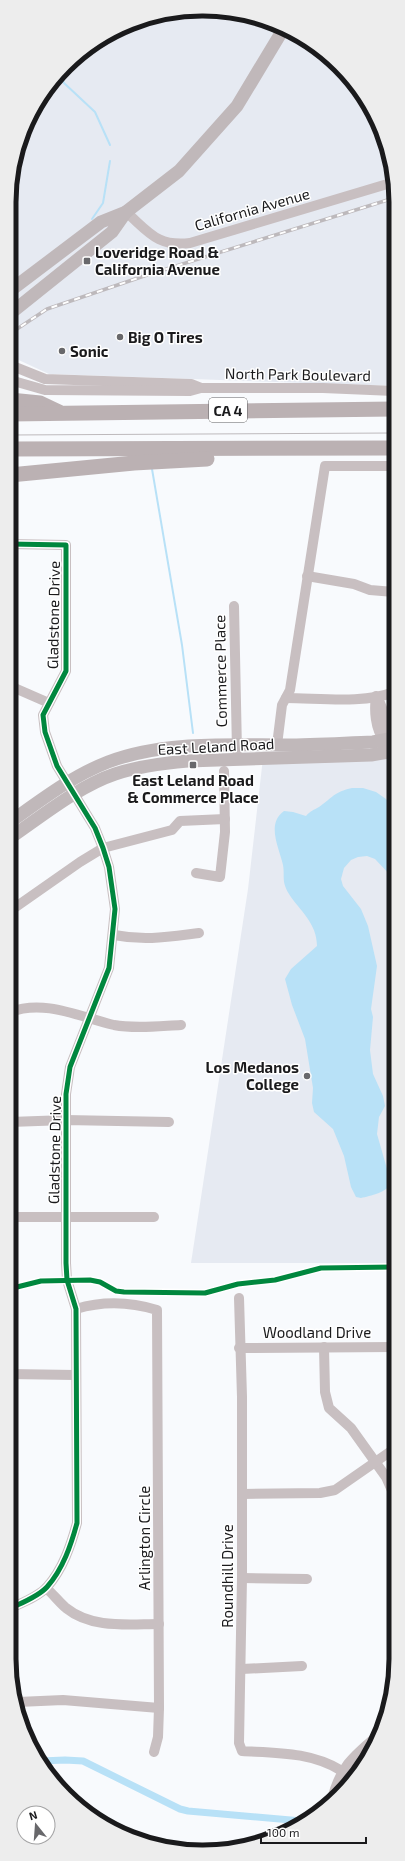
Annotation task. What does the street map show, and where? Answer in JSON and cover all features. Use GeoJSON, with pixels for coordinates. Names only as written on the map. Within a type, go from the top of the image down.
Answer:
{"type":"FeatureCollection","features":[{"type":"Feature","properties":{"kind":"highway"},"geometry":{"type":"LineString","coordinates":[[16,401],[40,403],[62,413]]}},
{"type":"Feature","properties":{"kind":"highway","name":"CA 4"},"geometry":{"type":"LineString","coordinates":[[16,414],[389,409]]}},
{"type":"Feature","properties":{"kind":"highway"},"geometry":{"type":"LineString","coordinates":[[16,474],[164,461],[315,455],[338,448]]}},
{"type":"Feature","properties":{"kind":"highway"},"geometry":{"type":"LineString","coordinates":[[16,449],[389,448]]}},
{"type":"Feature","properties":{"kind":"main road"},"geometry":{"type":"LineString","coordinates":[[16,286],[101,222],[126,212],[179,171],[215,133],[237,106],[281,33]]}},
{"type":"Feature","properties":{"kind":"main road"},"geometry":{"type":"LineString","coordinates":[[16,308],[112,232],[126,212]]}},
{"type":"Feature","properties":{"kind":"main road","name":"East Leland Road"},"geometry":{"type":"LineString","coordinates":[[16,818],[68,782],[109,762],[132,755],[174,748],[236,745],[373,742],[389,745]]}},
{"type":"Feature","properties":{"kind":"main road","name":"East Leland Road"},"geometry":{"type":"LineString","coordinates":[[16,834],[75,795],[109,776],[135,769],[162,763],[236,759],[336,757],[389,745]]}},
{"type":"Feature","properties":{"kind":"street","name":"California Avenue"},"geometry":{"type":"LineString","coordinates":[[126,212],[162,242],[178,244],[197,240],[388,184]]}},
{"type":"Feature","properties":{"kind":"street","name":"North Park Boulevard"},"geometry":{"type":"LineString","coordinates":[[16,367],[46,379],[191,384],[201,388]]}},
{"type":"Feature","properties":{"kind":"street","name":"North Park Boulevard"},"geometry":{"type":"LineString","coordinates":[[16,382],[45,390],[190,391],[201,388],[323,388],[389,391]]}},
{"type":"Feature","properties":{"kind":"street"},"geometry":{"type":"LineString","coordinates":[[277,745],[282,704],[290,690],[307,576],[326,466],[389,466]]}},
{"type":"Feature","properties":{"kind":"street","name":"Gladstone Drive"},"geometry":{"type":"LineString","coordinates":[[16,544],[66,545],[66,671],[44,715],[45,732],[57,766],[95,828],[109,867],[116,909],[109,968],[70,1067],[66,1094],[65,1217],[67,1280],[76,1309],[75,1375],[77,1522],[68,1554],[46,1588],[16,1606]]}},
{"type":"Feature","properties":{"kind":"street"},"geometry":{"type":"LineString","coordinates":[[307,576],[354,584],[370,590],[389,592]]}},
{"type":"Feature","properties":{"kind":"street","name":"Commerce Place"},"geometry":{"type":"LineString","coordinates":[[234,606],[236,759]]}},
{"type":"Feature","properties":{"kind":"street"},"geometry":{"type":"LineString","coordinates":[[16,689],[49,703]]}},
{"type":"Feature","properties":{"kind":"street"},"geometry":{"type":"LineString","coordinates":[[286,698],[376,696],[389,693]]}},
{"type":"Feature","properties":{"kind":"street"},"geometry":{"type":"LineString","coordinates":[[376,696],[382,705],[389,742]]}},
{"type":"Feature","properties":{"kind":"street"},"geometry":{"type":"LineString","coordinates":[[196,873],[220,877],[225,819],[224,771]]}},
{"type":"Feature","properties":{"kind":"street"},"geometry":{"type":"LineString","coordinates":[[16,907],[80,862],[103,848],[172,830],[180,821],[225,819]]}},
{"type":"Feature","properties":{"kind":"street"},"geometry":{"type":"LineString","coordinates":[[114,935],[135,939],[151,939],[199,933]]}},
{"type":"Feature","properties":{"kind":"street"},"geometry":{"type":"LineString","coordinates":[[16,1011],[39,1008],[65,1010],[115,1025],[181,1025]]}},
{"type":"Feature","properties":{"kind":"street"},"geometry":{"type":"LineString","coordinates":[[16,1122],[66,1120],[169,1122]]}},
{"type":"Feature","properties":{"kind":"street"},"geometry":{"type":"LineString","coordinates":[[16,1217],[154,1217]]}},
{"type":"Feature","properties":{"kind":"street","name":"Roundhill Drive"},"geometry":{"type":"LineString","coordinates":[[239,1298],[239,1348],[242,1397],[242,1669],[239,1743],[242,1751],[314,1758],[330,1763],[342,1771]]}},
{"type":"Feature","properties":{"kind":"street","name":"Arlington Circle"},"geometry":{"type":"LineString","coordinates":[[76,1309],[90,1304],[131,1304],[157,1310],[159,1708],[158,1737],[154,1752]]}},
{"type":"Feature","properties":{"kind":"street"},"geometry":{"type":"LineString","coordinates":[[324,1347],[325,1392],[329,1408],[351,1428],[386,1477],[389,1484]]}},
{"type":"Feature","properties":{"kind":"street","name":"Woodland Drive"},"geometry":{"type":"LineString","coordinates":[[239,1348],[389,1347]]}},
{"type":"Feature","properties":{"kind":"street"},"geometry":{"type":"LineString","coordinates":[[16,1374],[75,1375]]}},
{"type":"Feature","properties":{"kind":"street"},"geometry":{"type":"LineString","coordinates":[[242,1494],[320,1493],[335,1490],[389,1452]]}},
{"type":"Feature","properties":{"kind":"street"},"geometry":{"type":"LineString","coordinates":[[242,1578],[307,1579]]}},
{"type":"Feature","properties":{"kind":"street"},"geometry":{"type":"LineString","coordinates":[[46,1588],[67,1608],[93,1622],[159,1624]]}},
{"type":"Feature","properties":{"kind":"street"},"geometry":{"type":"LineString","coordinates":[[242,1669],[302,1666]]}},
{"type":"Feature","properties":{"kind":"street"},"geometry":{"type":"LineString","coordinates":[[21,1702],[63,1700],[159,1708]]}},
{"type":"Feature","properties":{"kind":"street"},"geometry":{"type":"LineString","coordinates":[[336,1788],[342,1771],[353,1756],[369,1743]]}},
{"type":"Feature","properties":{"kind":"shaded area"},"geometry":{"type":"Polygon","coordinates":[[[190,16],[215,16],[251,22],[285,35],[306,47],[325,62],[343,80],[358,99],[375,131],[383,154],[389,190],[389,386],[49,374],[16,359],[16,190],[22,154],[30,131],[47,99],[62,80],[80,62],[99,47],[120,35],[154,22],[190,16]]]}},
{"type":"Feature","properties":{"kind":"shaded area","name":"Los Medanos College"},"geometry":{"type":"Polygon","coordinates":[[[389,751],[389,1263],[191,1263],[248,889],[263,758],[389,751]]]}},
{"type":"Feature","properties":{"kind":"water"},"geometry":{"type":"Polygon","coordinates":[[[352,788],[363,788],[376,792],[389,803],[389,874],[375,859],[367,856],[358,857],[351,860],[344,868],[341,879],[343,886],[361,909],[368,926],[377,966],[371,1009],[373,1017],[370,1050],[373,1074],[383,1096],[385,1106],[379,1117],[377,1134],[389,1176],[389,1186],[383,1191],[374,1195],[361,1198],[356,1197],[351,1187],[344,1156],[333,1129],[314,1112],[312,1103],[313,1088],[305,1039],[292,1005],[285,979],[291,969],[317,946],[316,938],[311,924],[289,894],[285,886],[283,865],[275,836],[276,822],[284,811],[306,816],[337,793],[352,788]]]}},
{"type":"Feature","properties":{"kind":"waterway"},"geometry":{"type":"LineString","coordinates":[[63,79],[64,83],[95,112],[110,145]]}},
{"type":"Feature","properties":{"kind":"waterway"},"geometry":{"type":"LineString","coordinates":[[92,219],[103,203],[110,161]]}},
{"type":"Feature","properties":{"kind":"waterway"},"geometry":{"type":"LineString","coordinates":[[152,469],[182,645],[193,733]]}},
{"type":"Feature","properties":{"kind":"waterway"},"geometry":{"type":"LineString","coordinates":[[46,1761],[83,1761],[180,1809],[188,1811],[295,1820]]}},
{"type":"Feature","properties":{"kind":"tram line"},"geometry":{"type":"LineString","coordinates":[[16,435],[389,433]]}},
{"type":"Feature","properties":{"kind":"railway"},"geometry":{"type":"LineString","coordinates":[[16,330],[47,309],[144,276],[389,200]]}},
{"type":"Feature","properties":{"kind":"cycle path"},"geometry":{"type":"LineString","coordinates":[[16,544],[66,545],[66,671],[43,715],[45,732],[57,766],[95,828],[103,848],[109,867],[115,909],[109,968],[70,1067],[66,1094],[66,1263],[67,1280],[76,1309],[77,1523],[66,1556],[53,1580],[39,1594],[16,1606]]}},
{"type":"Feature","properties":{"kind":"cycle path"},"geometry":{"type":"LineString","coordinates":[[16,1287],[41,1281],[90,1280],[100,1282],[116,1291],[124,1292],[205,1293],[238,1284],[275,1280],[321,1268],[389,1267]]}},
{"type":"Feature","properties":{"kind":"place","name":"Loveridge Road & California Avenue"},"geometry":{"type":"Point","coordinates":[87,261]}},
{"type":"Feature","properties":{"kind":"place","name":"Big O Tires"},"geometry":{"type":"Point","coordinates":[120,337]}},
{"type":"Feature","properties":{"kind":"place","name":"Sonic"},"geometry":{"type":"Point","coordinates":[62,351]}},
{"type":"Feature","properties":{"kind":"place","name":"East Leland Road & Commerce Place"},"geometry":{"type":"Point","coordinates":[193,765]}},
{"type":"Feature","properties":{"kind":"place","name":"Los Medanos College"},"geometry":{"type":"Point","coordinates":[307,1076]}}]}
